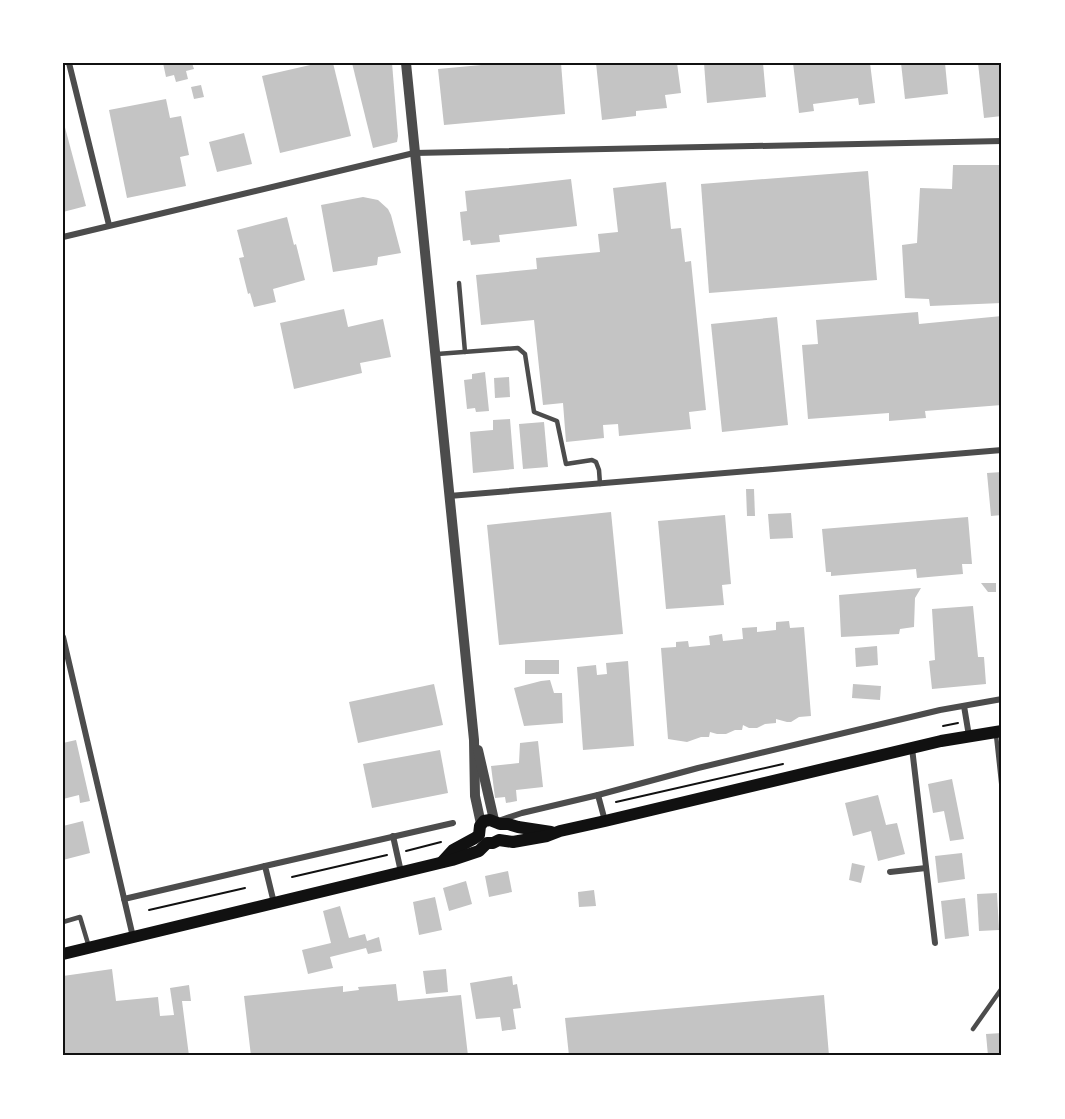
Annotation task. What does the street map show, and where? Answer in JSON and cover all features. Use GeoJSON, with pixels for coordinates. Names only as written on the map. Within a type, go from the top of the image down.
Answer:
{"type":"FeatureCollection","features":[{"type":"Feature","properties":{"kind":"main road"},"geometry":{"type":"LineString","coordinates":[[486,836],[513,842],[547,836],[555,832],[941,741],[999,731]]}},
{"type":"Feature","properties":{"kind":"main road"},"geometry":{"type":"LineString","coordinates":[[63,954],[452,860],[479,851],[486,836],[487,820],[555,832]]}},
{"type":"Feature","properties":{"kind":"main road"},"geometry":{"type":"LineString","coordinates":[[486,836],[502,834],[497,822]]}},
{"type":"Feature","properties":{"kind":"street"},"geometry":{"type":"LineString","coordinates":[[69,63],[109,225]]}},
{"type":"Feature","properties":{"kind":"street"},"geometry":{"type":"LineString","coordinates":[[406,63],[474,740],[475,796],[486,836]]}},
{"type":"Feature","properties":{"kind":"street"},"geometry":{"type":"LineString","coordinates":[[63,237],[414,153],[1002,141]]}},
{"type":"Feature","properties":{"kind":"street"},"geometry":{"type":"LineString","coordinates":[[448,496],[1002,450]]}},
{"type":"Feature","properties":{"kind":"street"},"geometry":{"type":"LineString","coordinates":[[63,637],[133,937]]}},
{"type":"Feature","properties":{"kind":"street"},"geometry":{"type":"LineString","coordinates":[[474,740],[497,822],[522,813],[698,768],[940,710],[1002,699]]}},
{"type":"Feature","properties":{"kind":"street"},"geometry":{"type":"LineString","coordinates":[[964,706],[969,736]]}},
{"type":"Feature","properties":{"kind":"street"},"geometry":{"type":"LineString","coordinates":[[912,748],[935,943]]}},
{"type":"Feature","properties":{"kind":"street"},"geometry":{"type":"LineString","coordinates":[[598,795],[604,821]]}},
{"type":"Feature","properties":{"kind":"street"},"geometry":{"type":"LineString","coordinates":[[124,900],[453,823]]}},
{"type":"Feature","properties":{"kind":"street"},"geometry":{"type":"LineString","coordinates":[[393,836],[401,873]]}},
{"type":"Feature","properties":{"kind":"street"},"geometry":{"type":"LineString","coordinates":[[265,866],[274,904]]}},
{"type":"Feature","properties":{"kind":"street"},"geometry":{"type":"LineString","coordinates":[[890,872],[926,868]]}},
{"type":"Feature","properties":{"kind":"lane"},"geometry":{"type":"LineString","coordinates":[[459,283],[465,352]]}},
{"type":"Feature","properties":{"kind":"lane"},"geometry":{"type":"LineString","coordinates":[[434,354],[518,348],[525,354],[534,412],[557,421],[566,464],[592,460],[596,462],[600,483]]}},
{"type":"Feature","properties":{"kind":"lane"},"geometry":{"type":"LineString","coordinates":[[999,731],[1002,790]]}},
{"type":"Feature","properties":{"kind":"lane"},"geometry":{"type":"LineString","coordinates":[[63,922],[80,917],[88,947]]}},
{"type":"Feature","properties":{"kind":"lane"},"geometry":{"type":"LineString","coordinates":[[973,1029],[1002,988]]}},
{"type":"Feature","properties":{"kind":"path"},"geometry":{"type":"LineString","coordinates":[[933,728],[967,721]]}},
{"type":"Feature","properties":{"kind":"path"},"geometry":{"type":"LineString","coordinates":[[608,804],[789,762]]}},
{"type":"Feature","properties":{"kind":"path"},"geometry":{"type":"LineString","coordinates":[[292,877],[387,855]]}},
{"type":"Feature","properties":{"kind":"path"},"geometry":{"type":"LineString","coordinates":[[149,910],[245,888]]}},
{"type":"Feature","properties":{"kind":"building"},"geometry":{"type":"Polygon","coordinates":[[[163,63],[192,63],[194,69],[186,71],[188,79],[176,82],[174,75],[166,77],[163,63]]]}},
{"type":"Feature","properties":{"kind":"building"},"geometry":{"type":"Polygon","coordinates":[[[319,63],[333,63],[351,136],[280,153],[262,76],[319,63]]]}},
{"type":"Feature","properties":{"kind":"building"},"geometry":{"type":"Polygon","coordinates":[[[352,63],[392,63],[397,142],[373,148],[352,63]]]}},
{"type":"Feature","properties":{"kind":"building"},"geometry":{"type":"Polygon","coordinates":[[[503,63],[561,63],[565,114],[444,125],[438,69],[503,63]]]}},
{"type":"Feature","properties":{"kind":"building"},"geometry":{"type":"Polygon","coordinates":[[[596,63],[677,63],[681,93],[665,95],[667,108],[636,111],[636,116],[602,120],[596,63]]]}},
{"type":"Feature","properties":{"kind":"building"},"geometry":{"type":"Polygon","coordinates":[[[704,63],[763,63],[766,97],[707,103],[704,63]]]}},
{"type":"Feature","properties":{"kind":"building"},"geometry":{"type":"Polygon","coordinates":[[[793,63],[870,63],[875,103],[859,105],[858,98],[813,104],[814,111],[799,113],[793,63]]]}},
{"type":"Feature","properties":{"kind":"building"},"geometry":{"type":"Polygon","coordinates":[[[901,63],[945,63],[948,94],[905,99],[901,63]]]}},
{"type":"Feature","properties":{"kind":"building"},"geometry":{"type":"Polygon","coordinates":[[[978,63],[1002,63],[1002,116],[984,118],[978,63]]]}},
{"type":"Feature","properties":{"kind":"building"},"geometry":{"type":"Polygon","coordinates":[[[201,85],[204,97],[194,99],[191,87],[201,85]]]}},
{"type":"Feature","properties":{"kind":"building"},"geometry":{"type":"Polygon","coordinates":[[[166,99],[170,118],[181,116],[189,155],[180,157],[186,186],[127,198],[109,110],[166,99]]]}},
{"type":"Feature","properties":{"kind":"building"},"geometry":{"type":"Polygon","coordinates":[[[63,120],[86,206],[63,212],[63,120]]]}},
{"type":"Feature","properties":{"kind":"building"},"geometry":{"type":"Polygon","coordinates":[[[244,133],[252,164],[217,172],[209,142],[244,133]]]}},
{"type":"Feature","properties":{"kind":"building"},"geometry":{"type":"Polygon","coordinates":[[[953,165],[1002,165],[1002,303],[930,306],[929,299],[905,298],[902,245],[917,243],[920,188],[952,189],[953,165]]]}},
{"type":"Feature","properties":{"kind":"building"},"geometry":{"type":"Polygon","coordinates":[[[868,171],[877,280],[709,293],[701,184],[868,171]]]}},
{"type":"Feature","properties":{"kind":"building"},"geometry":{"type":"Polygon","coordinates":[[[571,179],[577,226],[499,235],[500,242],[471,245],[470,240],[463,241],[460,212],[467,211],[465,191],[571,179]]]}},
{"type":"Feature","properties":{"kind":"building"},"geometry":{"type":"Polygon","coordinates":[[[666,182],[671,229],[681,228],[685,262],[691,261],[706,410],[689,412],[691,429],[619,436],[618,424],[603,425],[604,438],[566,442],[563,403],[543,405],[534,320],[481,325],[476,275],[537,269],[536,258],[600,252],[598,234],[618,232],[613,188],[666,182]]]}},
{"type":"Feature","properties":{"kind":"building"},"geometry":{"type":"Polygon","coordinates":[[[363,197],[378,200],[388,209],[401,253],[378,257],[377,265],[333,272],[321,205],[363,197]]]}},
{"type":"Feature","properties":{"kind":"building"},"geometry":{"type":"Polygon","coordinates":[[[287,217],[305,280],[273,289],[276,302],[254,307],[250,293],[248,294],[239,258],[244,257],[237,230],[287,217]]]}},
{"type":"Feature","properties":{"kind":"building"},"geometry":{"type":"Polygon","coordinates":[[[344,309],[348,327],[383,319],[391,357],[360,363],[362,373],[294,389],[280,323],[344,309]]]}},
{"type":"Feature","properties":{"kind":"building"},"geometry":{"type":"Polygon","coordinates":[[[918,312],[919,324],[1002,316],[1002,405],[925,411],[926,418],[889,421],[889,413],[808,419],[802,345],[818,344],[816,320],[918,312]]]}},
{"type":"Feature","properties":{"kind":"building"},"geometry":{"type":"Polygon","coordinates":[[[777,317],[788,425],[722,432],[711,324],[777,317]]]}},
{"type":"Feature","properties":{"kind":"building"},"geometry":{"type":"Polygon","coordinates":[[[485,372],[489,411],[476,412],[475,408],[467,409],[464,380],[472,379],[472,374],[485,372]]]}},
{"type":"Feature","properties":{"kind":"building"},"geometry":{"type":"Polygon","coordinates":[[[509,377],[510,397],[495,398],[494,378],[509,377]]]}},
{"type":"Feature","properties":{"kind":"building"},"geometry":{"type":"Polygon","coordinates":[[[510,419],[514,469],[473,473],[470,432],[493,430],[493,420],[510,419]]]}},
{"type":"Feature","properties":{"kind":"building"},"geometry":{"type":"Polygon","coordinates":[[[544,422],[548,467],[523,469],[519,424],[544,422]]]}},
{"type":"Feature","properties":{"kind":"building"},"geometry":{"type":"Polygon","coordinates":[[[1002,472],[1002,515],[991,516],[987,473],[1002,472]]]}},
{"type":"Feature","properties":{"kind":"building"},"geometry":{"type":"Polygon","coordinates":[[[746,489],[754,489],[755,516],[747,516],[746,489]]]}},
{"type":"Feature","properties":{"kind":"building"},"geometry":{"type":"Polygon","coordinates":[[[611,512],[623,634],[499,645],[487,525],[611,512]]]}},
{"type":"Feature","properties":{"kind":"building"},"geometry":{"type":"Polygon","coordinates":[[[791,513],[793,538],[770,539],[768,514],[791,513]]]}},
{"type":"Feature","properties":{"kind":"building"},"geometry":{"type":"Polygon","coordinates":[[[725,515],[731,584],[722,585],[724,605],[666,609],[658,521],[725,515]]]}},
{"type":"Feature","properties":{"kind":"building"},"geometry":{"type":"Polygon","coordinates":[[[968,517],[972,564],[962,564],[963,574],[917,578],[916,569],[831,576],[831,572],[826,572],[822,529],[968,517]]]}},
{"type":"Feature","properties":{"kind":"building"},"geometry":{"type":"Polygon","coordinates":[[[981,583],[996,583],[996,592],[988,592],[981,583]]]}},
{"type":"Feature","properties":{"kind":"building"},"geometry":{"type":"Polygon","coordinates":[[[921,588],[915,598],[914,627],[900,629],[899,634],[841,637],[839,595],[921,588]]]}},
{"type":"Feature","properties":{"kind":"building"},"geometry":{"type":"Polygon","coordinates":[[[973,606],[978,657],[984,657],[986,684],[932,689],[929,661],[935,660],[932,609],[973,606]]]}},
{"type":"Feature","properties":{"kind":"building"},"geometry":{"type":"Polygon","coordinates":[[[789,621],[790,628],[804,627],[811,716],[799,717],[791,722],[776,719],[776,723],[765,724],[757,728],[743,725],[742,730],[726,734],[710,732],[709,737],[687,742],[668,739],[661,648],[676,647],[676,642],[688,641],[689,647],[710,645],[709,636],[722,634],[723,641],[743,639],[742,628],[757,627],[757,632],[776,630],[776,622],[789,621]]]}},
{"type":"Feature","properties":{"kind":"building"},"geometry":{"type":"Polygon","coordinates":[[[877,646],[878,665],[856,667],[855,648],[877,646]]]}},
{"type":"Feature","properties":{"kind":"building"},"geometry":{"type":"Polygon","coordinates":[[[525,660],[559,660],[559,674],[525,674],[525,660]]]}},
{"type":"Feature","properties":{"kind":"building"},"geometry":{"type":"Polygon","coordinates":[[[628,661],[634,746],[583,750],[577,667],[596,665],[597,675],[607,674],[606,663],[628,661]]]}},
{"type":"Feature","properties":{"kind":"building"},"geometry":{"type":"Polygon","coordinates":[[[550,680],[554,693],[562,693],[563,723],[524,726],[514,688],[550,680]]]}},
{"type":"Feature","properties":{"kind":"building"},"geometry":{"type":"Polygon","coordinates":[[[434,684],[443,725],[358,743],[349,702],[434,684]]]}},
{"type":"Feature","properties":{"kind":"building"},"geometry":{"type":"Polygon","coordinates":[[[853,684],[881,686],[880,700],[852,698],[853,684]]]}},
{"type":"Feature","properties":{"kind":"building"},"geometry":{"type":"Polygon","coordinates":[[[76,740],[90,801],[80,803],[79,795],[63,799],[63,743],[76,740]]]}},
{"type":"Feature","properties":{"kind":"building"},"geometry":{"type":"Polygon","coordinates":[[[538,741],[543,787],[516,790],[517,801],[506,803],[505,797],[495,798],[491,766],[519,763],[520,743],[538,741]]]}},
{"type":"Feature","properties":{"kind":"building"},"geometry":{"type":"Polygon","coordinates":[[[440,750],[448,793],[372,808],[363,764],[440,750]]]}},
{"type":"Feature","properties":{"kind":"building"},"geometry":{"type":"Polygon","coordinates":[[[952,779],[964,839],[950,841],[944,811],[933,813],[928,784],[952,779]]]}},
{"type":"Feature","properties":{"kind":"building"},"geometry":{"type":"Polygon","coordinates":[[[878,795],[886,825],[897,823],[905,854],[878,861],[871,831],[853,836],[845,803],[878,795]]]}},
{"type":"Feature","properties":{"kind":"building"},"geometry":{"type":"Polygon","coordinates":[[[83,821],[90,853],[63,860],[63,826],[83,821]]]}},
{"type":"Feature","properties":{"kind":"building"},"geometry":{"type":"Polygon","coordinates":[[[962,853],[965,879],[938,883],[935,856],[962,853]]]}},
{"type":"Feature","properties":{"kind":"building"},"geometry":{"type":"Polygon","coordinates":[[[852,863],[865,866],[861,883],[849,880],[852,863]]]}},
{"type":"Feature","properties":{"kind":"building"},"geometry":{"type":"Polygon","coordinates":[[[508,871],[512,892],[489,897],[485,876],[508,871]]]}},
{"type":"Feature","properties":{"kind":"building"},"geometry":{"type":"Polygon","coordinates":[[[466,881],[472,904],[449,911],[443,888],[466,881]]]}},
{"type":"Feature","properties":{"kind":"building"},"geometry":{"type":"Polygon","coordinates":[[[594,890],[596,906],[579,907],[578,892],[594,890]]]}},
{"type":"Feature","properties":{"kind":"building"},"geometry":{"type":"Polygon","coordinates":[[[997,893],[999,930],[979,931],[977,894],[997,893]]]}},
{"type":"Feature","properties":{"kind":"building"},"geometry":{"type":"Polygon","coordinates":[[[435,897],[442,930],[419,935],[413,902],[435,897]]]}},
{"type":"Feature","properties":{"kind":"building"},"geometry":{"type":"Polygon","coordinates":[[[965,898],[969,936],[945,939],[941,901],[965,898]]]}},
{"type":"Feature","properties":{"kind":"building"},"geometry":{"type":"Polygon","coordinates":[[[340,906],[349,938],[365,934],[367,941],[379,937],[382,951],[368,954],[366,948],[330,957],[333,968],[308,974],[302,950],[331,943],[323,911],[340,906]]]}},
{"type":"Feature","properties":{"kind":"building"},"geometry":{"type":"Polygon","coordinates":[[[112,969],[116,1001],[158,997],[160,1016],[174,1015],[170,988],[189,985],[191,1001],[182,1001],[189,1056],[63,1056],[63,976],[112,969]]]}},
{"type":"Feature","properties":{"kind":"building"},"geometry":{"type":"Polygon","coordinates":[[[446,969],[448,992],[426,994],[423,971],[446,969]]]}},
{"type":"Feature","properties":{"kind":"building"},"geometry":{"type":"Polygon","coordinates":[[[512,976],[513,985],[517,984],[521,1008],[513,1009],[516,1029],[502,1031],[500,1017],[476,1019],[470,983],[512,976]]]}},
{"type":"Feature","properties":{"kind":"building"},"geometry":{"type":"Polygon","coordinates":[[[396,984],[398,1001],[461,995],[468,1056],[251,1056],[244,996],[343,986],[343,992],[359,990],[358,987],[396,984]]]}},
{"type":"Feature","properties":{"kind":"building"},"geometry":{"type":"Polygon","coordinates":[[[824,995],[829,1056],[569,1056],[565,1018],[824,995]]]}},
{"type":"Feature","properties":{"kind":"building"},"geometry":{"type":"Polygon","coordinates":[[[1002,1033],[1002,1056],[988,1056],[986,1034],[1002,1033]]]}}]}
